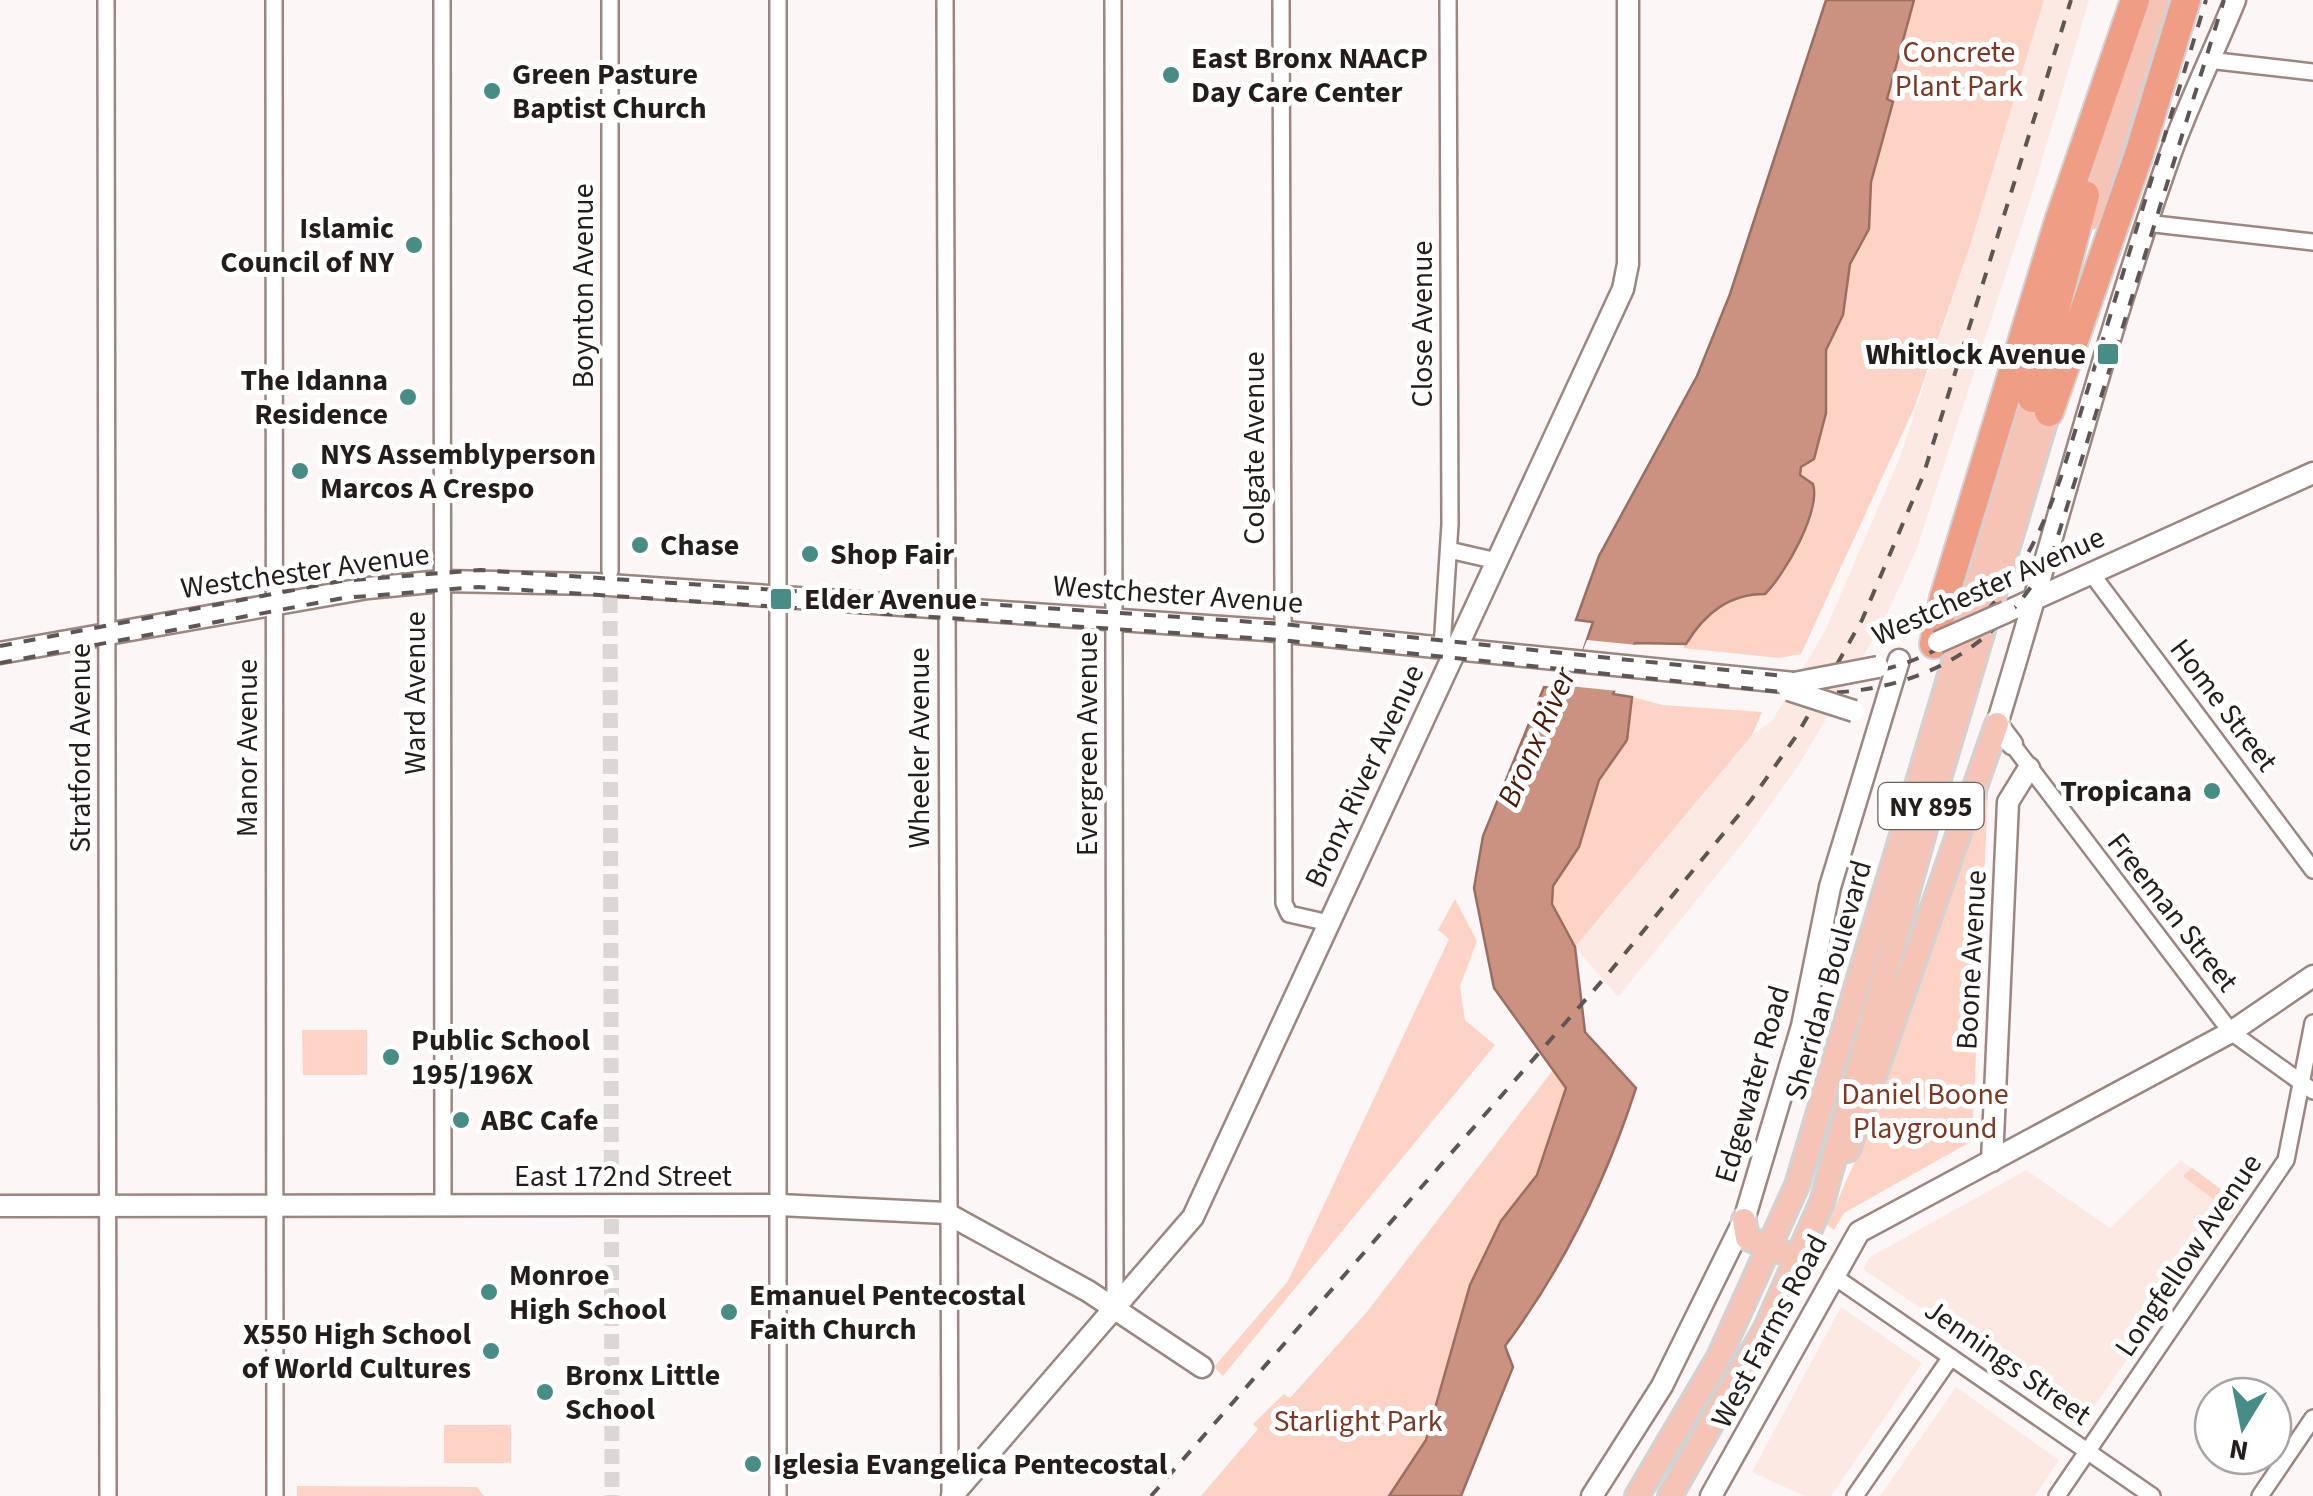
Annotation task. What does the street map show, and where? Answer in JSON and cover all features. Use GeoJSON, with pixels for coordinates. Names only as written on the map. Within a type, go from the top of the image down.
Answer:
{"type":"FeatureCollection","features":[{"type":"Feature","properties":{"kind":"highway"},"geometry":{"type":"LineString","coordinates":[[1936,643],[1947,588],[2059,221],[2136,0]]}},
{"type":"Feature","properties":{"kind":"highway","name":"NY 895"},"geometry":{"type":"LineString","coordinates":[[2041,405],[2136,0]]}},
{"type":"Feature","properties":{"kind":"highway","name":"NY 895"},"geometry":{"type":"LineString","coordinates":[[2041,405],[2139,154],[2186,0]]}},
{"type":"Feature","properties":{"kind":"main road","name":"Bronx River Avenue"},"geometry":{"type":"LineString","coordinates":[[951,1496],[1195,1214],[1449,649],[1497,561],[1627,277],[1628,0]]}},
{"type":"Feature","properties":{"kind":"main road"},"geometry":{"type":"LineString","coordinates":[[2041,405],[2156,0]]}},
{"type":"Feature","properties":{"kind":"main road"},"geometry":{"type":"LineString","coordinates":[[2041,405],[2061,358],[2171,0]]}},
{"type":"Feature","properties":{"kind":"main road"},"geometry":{"type":"LineString","coordinates":[[1822,1202],[1875,1083],[1946,861],[1997,724],[2146,223],[2235,0]]}},
{"type":"Feature","properties":{"kind":"main road","name":"Sheridan Boulevard"},"geometry":{"type":"LineString","coordinates":[[1670,1496],[1743,1372],[1822,1202],[2041,405]]}},
{"type":"Feature","properties":{"kind":"main road","name":"Sheridan Boulevard"},"geometry":{"type":"LineString","coordinates":[[1636,1496],[1720,1358],[1772,1248],[1816,1128],[2041,405]]}},
{"type":"Feature","properties":{"kind":"main road","name":"Westchester Avenue"},"geometry":{"type":"LineString","coordinates":[[0,652],[275,600],[442,581],[610,584],[1282,631],[1784,686],[1878,668],[1899,660],[2313,473]]}},
{"type":"Feature","properties":{"kind":"main road","name":"Edgewater Road"},"geometry":{"type":"LineString","coordinates":[[1592,1496],[1662,1386],[1744,1220],[1796,1048],[1826,900],[1899,660]]}},
{"type":"Feature","properties":{"kind":"main road"},"geometry":{"type":"LineString","coordinates":[[1784,686],[1879,716]]}},
{"type":"Feature","properties":{"kind":"main road"},"geometry":{"type":"LineString","coordinates":[[1997,724],[2012,744]]}},
{"type":"Feature","properties":{"kind":"main road","name":"Boone Avenue"},"geometry":{"type":"LineString","coordinates":[[1992,1161],[2008,802],[2029,768]]}},
{"type":"Feature","properties":{"kind":"main road","name":"West Farms Road"},"geometry":{"type":"LineString","coordinates":[[1711,1496],[1832,1275],[1864,1228],[2232,1032],[2313,976]]}},
{"type":"Feature","properties":{"kind":"main road","name":"East 172nd Street"},"geometry":{"type":"LineString","coordinates":[[0,1206],[778,1206],[946,1212],[1115,1308],[1202,1367]]}},
{"type":"Feature","properties":{"kind":"main road"},"geometry":{"type":"LineString","coordinates":[[1744,1220],[1748,1238],[1798,1258]]}},
{"type":"Feature","properties":{"kind":"street","name":"Stratford Avenue"},"geometry":{"type":"LineString","coordinates":[[106,0],[108,1496]]}},
{"type":"Feature","properties":{"kind":"street","name":"Manor Avenue"},"geometry":{"type":"LineString","coordinates":[[274,0],[275,1496]]}},
{"type":"Feature","properties":{"kind":"street","name":"Ward Avenue"},"geometry":{"type":"LineString","coordinates":[[442,0],[444,1206]]}},
{"type":"Feature","properties":{"kind":"street","name":"Boynton Avenue"},"geometry":{"type":"LineString","coordinates":[[610,0],[610,572]]}},
{"type":"Feature","properties":{"kind":"street"},"geometry":{"type":"LineString","coordinates":[[778,0],[778,1496]]}},
{"type":"Feature","properties":{"kind":"street","name":"Wheeler Avenue"},"geometry":{"type":"LineString","coordinates":[[945,0],[946,1212],[951,1496]]}},
{"type":"Feature","properties":{"kind":"street","name":"Evergreen Avenue"},"geometry":{"type":"LineString","coordinates":[[1113,0],[1115,1308]]}},
{"type":"Feature","properties":{"kind":"street","name":"Colgate Avenue"},"geometry":{"type":"LineString","coordinates":[[1281,0],[1284,903],[1290,914],[1329,923]]}},
{"type":"Feature","properties":{"kind":"street","name":"Close Avenue"},"geometry":{"type":"LineString","coordinates":[[1448,0],[1449,649]]}},
{"type":"Feature","properties":{"kind":"street"},"geometry":{"type":"LineString","coordinates":[[2208,60],[2313,72]]}},
{"type":"Feature","properties":{"kind":"street"},"geometry":{"type":"LineString","coordinates":[[2146,223],[2313,242]]}},
{"type":"Feature","properties":{"kind":"street"},"geometry":{"type":"LineString","coordinates":[[1449,550],[1497,561]]}},
{"type":"Feature","properties":{"kind":"street","name":"Home Street"},"geometry":{"type":"LineString","coordinates":[[2091,574],[2313,870]]}},
{"type":"Feature","properties":{"kind":"street","name":"Freeman Street"},"geometry":{"type":"LineString","coordinates":[[2012,744],[2232,1032],[2308,1087]]}},
{"type":"Feature","properties":{"kind":"street","name":"Longfellow Avenue"},"geometry":{"type":"LineString","coordinates":[[2057,1496],[2282,1168],[2308,1087],[2313,1023]]}},
{"type":"Feature","properties":{"kind":"street","name":"Jennings Street"},"geometry":{"type":"LineString","coordinates":[[1832,1275],[2152,1496]]}},
{"type":"Feature","properties":{"kind":"street"},"geometry":{"type":"LineString","coordinates":[[1855,1496],[1951,1357]]}},
{"type":"Feature","properties":{"kind":"street"},"geometry":{"type":"LineString","coordinates":[[2260,1496],[2313,1418]]}},
{"type":"Feature","properties":{"kind":"shaded area"},"geometry":{"type":"Polygon","coordinates":[[[2044,0],[2089,0],[2032,194],[1917,548],[1883,623],[1800,763],[1746,839],[1618,997],[1575,947],[1752,735],[1772,721],[1825,631],[1900,457],[1971,243],[2044,0]]]}},
{"type":"Feature","properties":{"kind":"shaded area"},"geometry":{"type":"Polygon","coordinates":[[[2181,1160],[2242,1205],[2189,1271],[2085,1420],[1863,1269],[1870,1257],[2026,1170],[2110,1228],[2181,1160]]]}},
{"type":"Feature","properties":{"kind":"shaded area"},"geometry":{"type":"Polygon","coordinates":[[[1841,1307],[1922,1363],[1831,1496],[1804,1496],[1752,1472],[1841,1307]]]}},
{"type":"Feature","properties":{"kind":"shaded area"},"geometry":{"type":"Polygon","coordinates":[[[1956,1387],[2059,1460],[2035,1496],[1880,1496],[1956,1387]]]}},
{"type":"Feature","properties":{"kind":"green space","name":"Concrete Plant Park"},"geometry":{"type":"Polygon","coordinates":[[[1914,0],[2044,0],[1971,243],[1915,406],[1801,654],[1779,658],[1683,648],[1716,609],[1738,598],[1765,594],[1808,527],[1815,498],[1813,484],[1799,475],[1801,467],[1814,459],[1826,413],[1826,350],[1843,315],[1850,264],[1869,229],[1871,182],[1886,99],[1914,0]]]}},
{"type":"Feature","properties":{"kind":"green space"},"geometry":{"type":"Polygon","coordinates":[[[1632,697],[1663,705],[1762,712],[1752,735],[1575,947],[1552,904],[1553,886],[1579,847],[1599,780],[1627,740],[1632,697]]]}},
{"type":"Feature","properties":{"kind":"green space","name":"Daniel Boone Playground"},"geometry":{"type":"Polygon","coordinates":[[[1988,791],[1972,1141],[1844,1213],[1834,1230],[1827,1225],[1869,1129],[1976,813],[1988,791]]]}},
{"type":"Feature","properties":{"kind":"green space","name":"Starlight Park"},"geometry":{"type":"Polygon","coordinates":[[[1455,899],[1477,941],[1460,986],[1465,1020],[1495,1045],[1223,1376],[1214,1367],[1288,1281],[1449,939],[1438,930],[1455,899]]]}},
{"type":"Feature","properties":{"kind":"green space"},"geometry":{"type":"Polygon","coordinates":[[[302,1030],[367,1030],[367,1075],[303,1075],[302,1030]]]}},
{"type":"Feature","properties":{"kind":"green space","name":"Starlight Park"},"geometry":{"type":"Polygon","coordinates":[[[1553,1070],[1566,1088],[1537,1175],[1501,1221],[1437,1397],[1426,1440],[1389,1496],[1201,1496],[1258,1429],[1253,1424],[1284,1394],[1290,1398],[1366,1313],[1553,1070]]]}},
{"type":"Feature","properties":{"kind":"green space"},"geometry":{"type":"Polygon","coordinates":[[[2192,1168],[2240,1203],[2230,1212],[2183,1176],[2192,1168]]]}},
{"type":"Feature","properties":{"kind":"green space"},"geometry":{"type":"Polygon","coordinates":[[[444,1425],[511,1425],[511,1463],[444,1463],[444,1425]]]}},
{"type":"Feature","properties":{"kind":"green space"},"geometry":{"type":"Polygon","coordinates":[[[297,1486],[477,1487],[484,1496],[297,1496],[297,1486]]]}},
{"type":"Feature","properties":{"kind":"water","name":"Bronx River"},"geometry":{"type":"Polygon","coordinates":[[[1826,0],[1914,0],[1887,99],[1893,102],[1871,182],[1869,229],[1850,264],[1843,315],[1826,350],[1826,413],[1814,459],[1801,467],[1800,475],[1813,484],[1812,510],[1791,558],[1765,594],[1740,597],[1719,607],[1686,644],[1635,643],[1613,694],[1632,697],[1627,740],[1599,780],[1579,847],[1553,886],[1552,904],[1575,947],[1585,1032],[1636,1088],[1581,1223],[1546,1286],[1505,1346],[1513,1367],[1461,1496],[1389,1496],[1426,1440],[1470,1285],[1501,1221],[1537,1175],[1566,1088],[1494,988],[1474,888],[1483,836],[1544,687],[1570,690],[1593,622],[1576,620],[1599,556],[1697,376],[1730,294],[1826,0]]]}},
{"type":"Feature","properties":{"kind":"pier"},"geometry":{"type":"Polygon","coordinates":[[[1587,640],[1637,645],[1618,691],[1569,686],[1587,640]]]}},
{"type":"Feature","properties":{"kind":"tunnel"},"geometry":{"type":"LineString","coordinates":[[610,575],[612,1496]]}},
{"type":"Feature","properties":{"kind":"railway"},"geometry":{"type":"LineString","coordinates":[[1151,1496],[1608,974],[1751,800],[1797,735],[1862,620],[1923,476],[2071,0]]}},
{"type":"Feature","properties":{"kind":"railway"},"geometry":{"type":"LineString","coordinates":[[0,646],[341,581],[480,570],[1283,624],[1794,677],[1848,675],[1894,667],[1934,651],[1969,628],[1998,598],[2023,562],[2045,519],[2206,0]]}},
{"type":"Feature","properties":{"kind":"railway"},"geometry":{"type":"LineString","coordinates":[[0,663],[343,598],[478,587],[1281,640],[1791,693],[1873,688],[1910,678],[1944,664],[2004,619],[2053,552],[2224,0]]}},
{"type":"Feature","properties":{"kind":"place","name":"East Bronx NAACP Day Care Center"},"geometry":{"type":"Point","coordinates":[1171,75]}},
{"type":"Feature","properties":{"kind":"place","name":"Green Pasture Baptist Church"},"geometry":{"type":"Point","coordinates":[492,91]}},
{"type":"Feature","properties":{"kind":"place","name":"Islamic Council of NY"},"geometry":{"type":"Point","coordinates":[414,245]}},
{"type":"Feature","properties":{"kind":"place","name":"Whitlock Avenue"},"geometry":{"type":"Point","coordinates":[2108,354]}},
{"type":"Feature","properties":{"kind":"place","name":"The Idanna Residence"},"geometry":{"type":"Point","coordinates":[408,397]}},
{"type":"Feature","properties":{"kind":"place","name":"NYS Assemblyperson Marcos A Crespo"},"geometry":{"type":"Point","coordinates":[300,471]}},
{"type":"Feature","properties":{"kind":"place","name":"Chase"},"geometry":{"type":"Point","coordinates":[640,545]}},
{"type":"Feature","properties":{"kind":"place","name":"Shop Fair"},"geometry":{"type":"Point","coordinates":[810,554]}},
{"type":"Feature","properties":{"kind":"place","name":"Elder Avenue"},"geometry":{"type":"Point","coordinates":[781,599]}},
{"type":"Feature","properties":{"kind":"place","name":"Tropicana"},"geometry":{"type":"Point","coordinates":[2212,791]}},
{"type":"Feature","properties":{"kind":"place","name":"Public School 195/196X"},"geometry":{"type":"Point","coordinates":[391,1057]}},
{"type":"Feature","properties":{"kind":"place","name":"ABC Cafe"},"geometry":{"type":"Point","coordinates":[461,1120]}},
{"type":"Feature","properties":{"kind":"place","name":"Monroe High School"},"geometry":{"type":"Point","coordinates":[489,1292]}},
{"type":"Feature","properties":{"kind":"place","name":"Emanuel Pentecostal Faith Church"},"geometry":{"type":"Point","coordinates":[729,1312]}},
{"type":"Feature","properties":{"kind":"place","name":"X550 High School of World Cultures"},"geometry":{"type":"Point","coordinates":[491,1351]}},
{"type":"Feature","properties":{"kind":"place","name":"Bronx Little School"},"geometry":{"type":"Point","coordinates":[545,1392]}},
{"type":"Feature","properties":{"kind":"place","name":"Iglesia Evangelica Pentecostal"},"geometry":{"type":"Point","coordinates":[753,1464]}}]}
